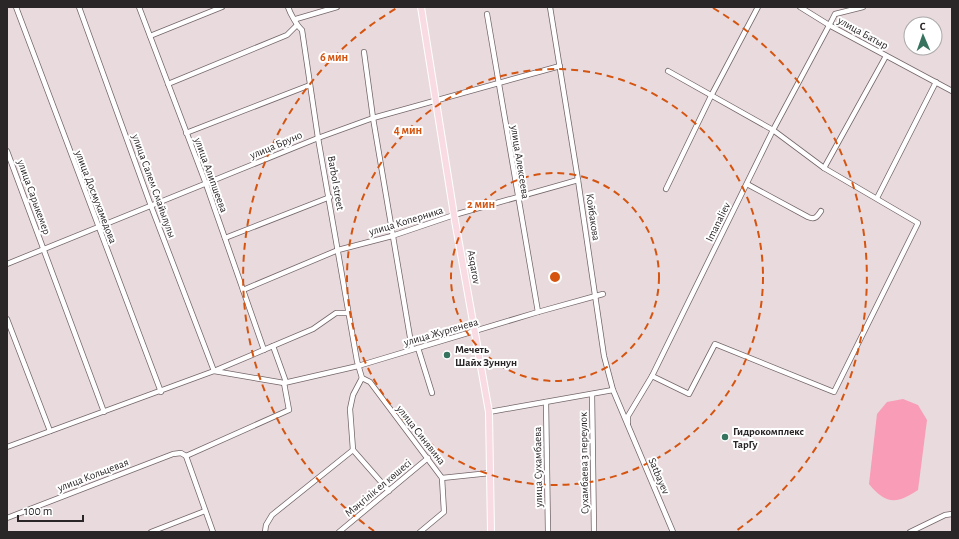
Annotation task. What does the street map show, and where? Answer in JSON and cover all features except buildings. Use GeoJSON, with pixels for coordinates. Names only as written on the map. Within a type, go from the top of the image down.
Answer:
{"type":"FeatureCollection","features":[{"type":"Feature","properties":{"kind":"main road","name":"Asqarov"},"geometry":{"type":"LineString","coordinates":[[421,7],[454,215],[489,412],[492,532]]}},
{"type":"Feature","properties":{"kind":"street","name":"улица Досмухамедова"},"geometry":{"type":"LineString","coordinates":[[16,7],[161,392]]}},
{"type":"Feature","properties":{"kind":"street","name":"улица Салем Смайылулы"},"geometry":{"type":"LineString","coordinates":[[79,7],[151,206],[214,371]]}},
{"type":"Feature","properties":{"kind":"street","name":"улица Алипшеева"},"geometry":{"type":"LineString","coordinates":[[139,7],[206,184],[264,350]]}},
{"type":"Feature","properties":{"kind":"street"},"geometry":{"type":"LineString","coordinates":[[150,36],[222,7]]}},
{"type":"Feature","properties":{"kind":"street","name":"Barbol street"},"geometry":{"type":"LineString","coordinates":[[288,7],[290,13],[296,19],[297,25],[302,30],[318,138],[330,198],[358,366]]}},
{"type":"Feature","properties":{"kind":"street"},"geometry":{"type":"LineString","coordinates":[[317,7],[318,13]]}},
{"type":"Feature","properties":{"kind":"street"},"geometry":{"type":"LineString","coordinates":[[296,19],[337,7]]}},
{"type":"Feature","properties":{"kind":"street","name":"Койбакова"},"geometry":{"type":"LineString","coordinates":[[550,7],[578,180],[604,356],[613,390],[628,427]]}},
{"type":"Feature","properties":{"kind":"street"},"geometry":{"type":"LineString","coordinates":[[666,189],[711,96],[758,7]]}},
{"type":"Feature","properties":{"kind":"street","name":"улица Батыр"},"geometry":{"type":"LineString","coordinates":[[800,7],[829,25],[952,90]]}},
{"type":"Feature","properties":{"kind":"street","name":"Imanaliev"},"geometry":{"type":"LineString","coordinates":[[628,427],[628,416],[652,376],[773,130],[835,14],[863,7]]}},
{"type":"Feature","properties":{"kind":"street","name":"улица Алексеева"},"geometry":{"type":"LineString","coordinates":[[487,14],[517,197],[538,312]]}},
{"type":"Feature","properties":{"kind":"street"},"geometry":{"type":"LineString","coordinates":[[168,84],[288,35],[297,25]]}},
{"type":"Feature","properties":{"kind":"street"},"geometry":{"type":"LineString","coordinates":[[364,52],[392,236],[412,349]]}},
{"type":"Feature","properties":{"kind":"street"},"geometry":{"type":"LineString","coordinates":[[824,168],[886,56]]}},
{"type":"Feature","properties":{"kind":"street","name":"улица Бруно"},"geometry":{"type":"LineString","coordinates":[[7,264],[318,138],[373,118],[436,102],[560,66]]}},
{"type":"Feature","properties":{"kind":"street"},"geometry":{"type":"LineString","coordinates":[[652,376],[689,394],[715,344],[834,392],[918,223],[824,168],[773,130],[668,72]]}},
{"type":"Feature","properties":{"kind":"street"},"geometry":{"type":"LineString","coordinates":[[877,198],[936,82]]}},
{"type":"Feature","properties":{"kind":"street"},"geometry":{"type":"LineString","coordinates":[[186,133],[310,85]]}},
{"type":"Feature","properties":{"kind":"street","name":"улица Сарыкемер"},"geometry":{"type":"LineString","coordinates":[[7,151],[104,412]]}},
{"type":"Feature","properties":{"kind":"street","name":"улица Коперника"},"geometry":{"type":"LineString","coordinates":[[243,290],[338,250],[392,236],[454,215],[578,180]]}},
{"type":"Feature","properties":{"kind":"street"},"geometry":{"type":"LineString","coordinates":[[747,184],[813,219],[817,217],[821,211]]}},
{"type":"Feature","properties":{"kind":"street"},"geometry":{"type":"LineString","coordinates":[[225,238],[330,198]]}},
{"type":"Feature","properties":{"kind":"street","name":"улица Жургенева"},"geometry":{"type":"LineString","coordinates":[[285,383],[358,366],[603,294]]}},
{"type":"Feature","properties":{"kind":"street"},"geometry":{"type":"LineString","coordinates":[[7,447],[50,430],[161,392],[313,329],[336,313],[348,313]]}},
{"type":"Feature","properties":{"kind":"street"},"geometry":{"type":"LineString","coordinates":[[7,318],[50,430]]}},
{"type":"Feature","properties":{"kind":"street"},"geometry":{"type":"LineString","coordinates":[[214,371],[285,383],[273,346]]}},
{"type":"Feature","properties":{"kind":"street"},"geometry":{"type":"LineString","coordinates":[[418,348],[432,393]]}},
{"type":"Feature","properties":{"kind":"street"},"geometry":{"type":"LineString","coordinates":[[358,366],[362,378],[353,395],[350,409],[354,450],[389,491]]}},
{"type":"Feature","properties":{"kind":"street","name":"улица Синявина"},"geometry":{"type":"LineString","coordinates":[[362,378],[370,382],[442,478],[490,473]]}},
{"type":"Feature","properties":{"kind":"street","name":"улица Кольцевая"},"geometry":{"type":"LineString","coordinates":[[7,518],[173,454],[181,452],[186,456],[289,410],[285,383]]}},
{"type":"Feature","properties":{"kind":"street"},"geometry":{"type":"LineString","coordinates":[[489,412],[613,390]]}},
{"type":"Feature","properties":{"kind":"street","name":"Сухамбаева 3 переулок"},"geometry":{"type":"LineString","coordinates":[[592,394],[594,532]]}},
{"type":"Feature","properties":{"kind":"street","name":"улица Сухамбаева"},"geometry":{"type":"LineString","coordinates":[[546,402],[548,532]]}},
{"type":"Feature","properties":{"kind":"street","name":"Satbayev"},"geometry":{"type":"LineString","coordinates":[[628,427],[673,532]]}},
{"type":"Feature","properties":{"kind":"street"},"geometry":{"type":"LineString","coordinates":[[264,532],[272,515],[354,450]]}},
{"type":"Feature","properties":{"kind":"street"},"geometry":{"type":"LineString","coordinates":[[186,456],[213,532]]}},
{"type":"Feature","properties":{"kind":"street","name":"Мәңгілік ел көшесі"},"geometry":{"type":"LineString","coordinates":[[339,532],[428,458]]}},
{"type":"Feature","properties":{"kind":"street"},"geometry":{"type":"LineString","coordinates":[[420,532],[444,512],[442,478]]}},
{"type":"Feature","properties":{"kind":"street"},"geometry":{"type":"LineString","coordinates":[[151,532],[205,511]]}},
{"type":"Feature","properties":{"kind":"street"},"geometry":{"type":"LineString","coordinates":[[910,532],[945,515],[952,514]]}},
{"type":"Feature","properties":{"kind":"shaded area"},"geometry":{"type":"Polygon","coordinates":[[[903,399],[918,405],[927,420],[918,490],[904,498],[892,500],[881,496],[869,484],[877,414],[887,402],[903,399]]]}},
{"type":"Feature","properties":{"kind":"place","name":"Мечеть Шайх Зуннун"},"geometry":{"type":"Point","coordinates":[447,355]}},
{"type":"Feature","properties":{"kind":"place","name":"Гидрокомплекс ТарГу"},"geometry":{"type":"Point","coordinates":[725,437]}}]}
